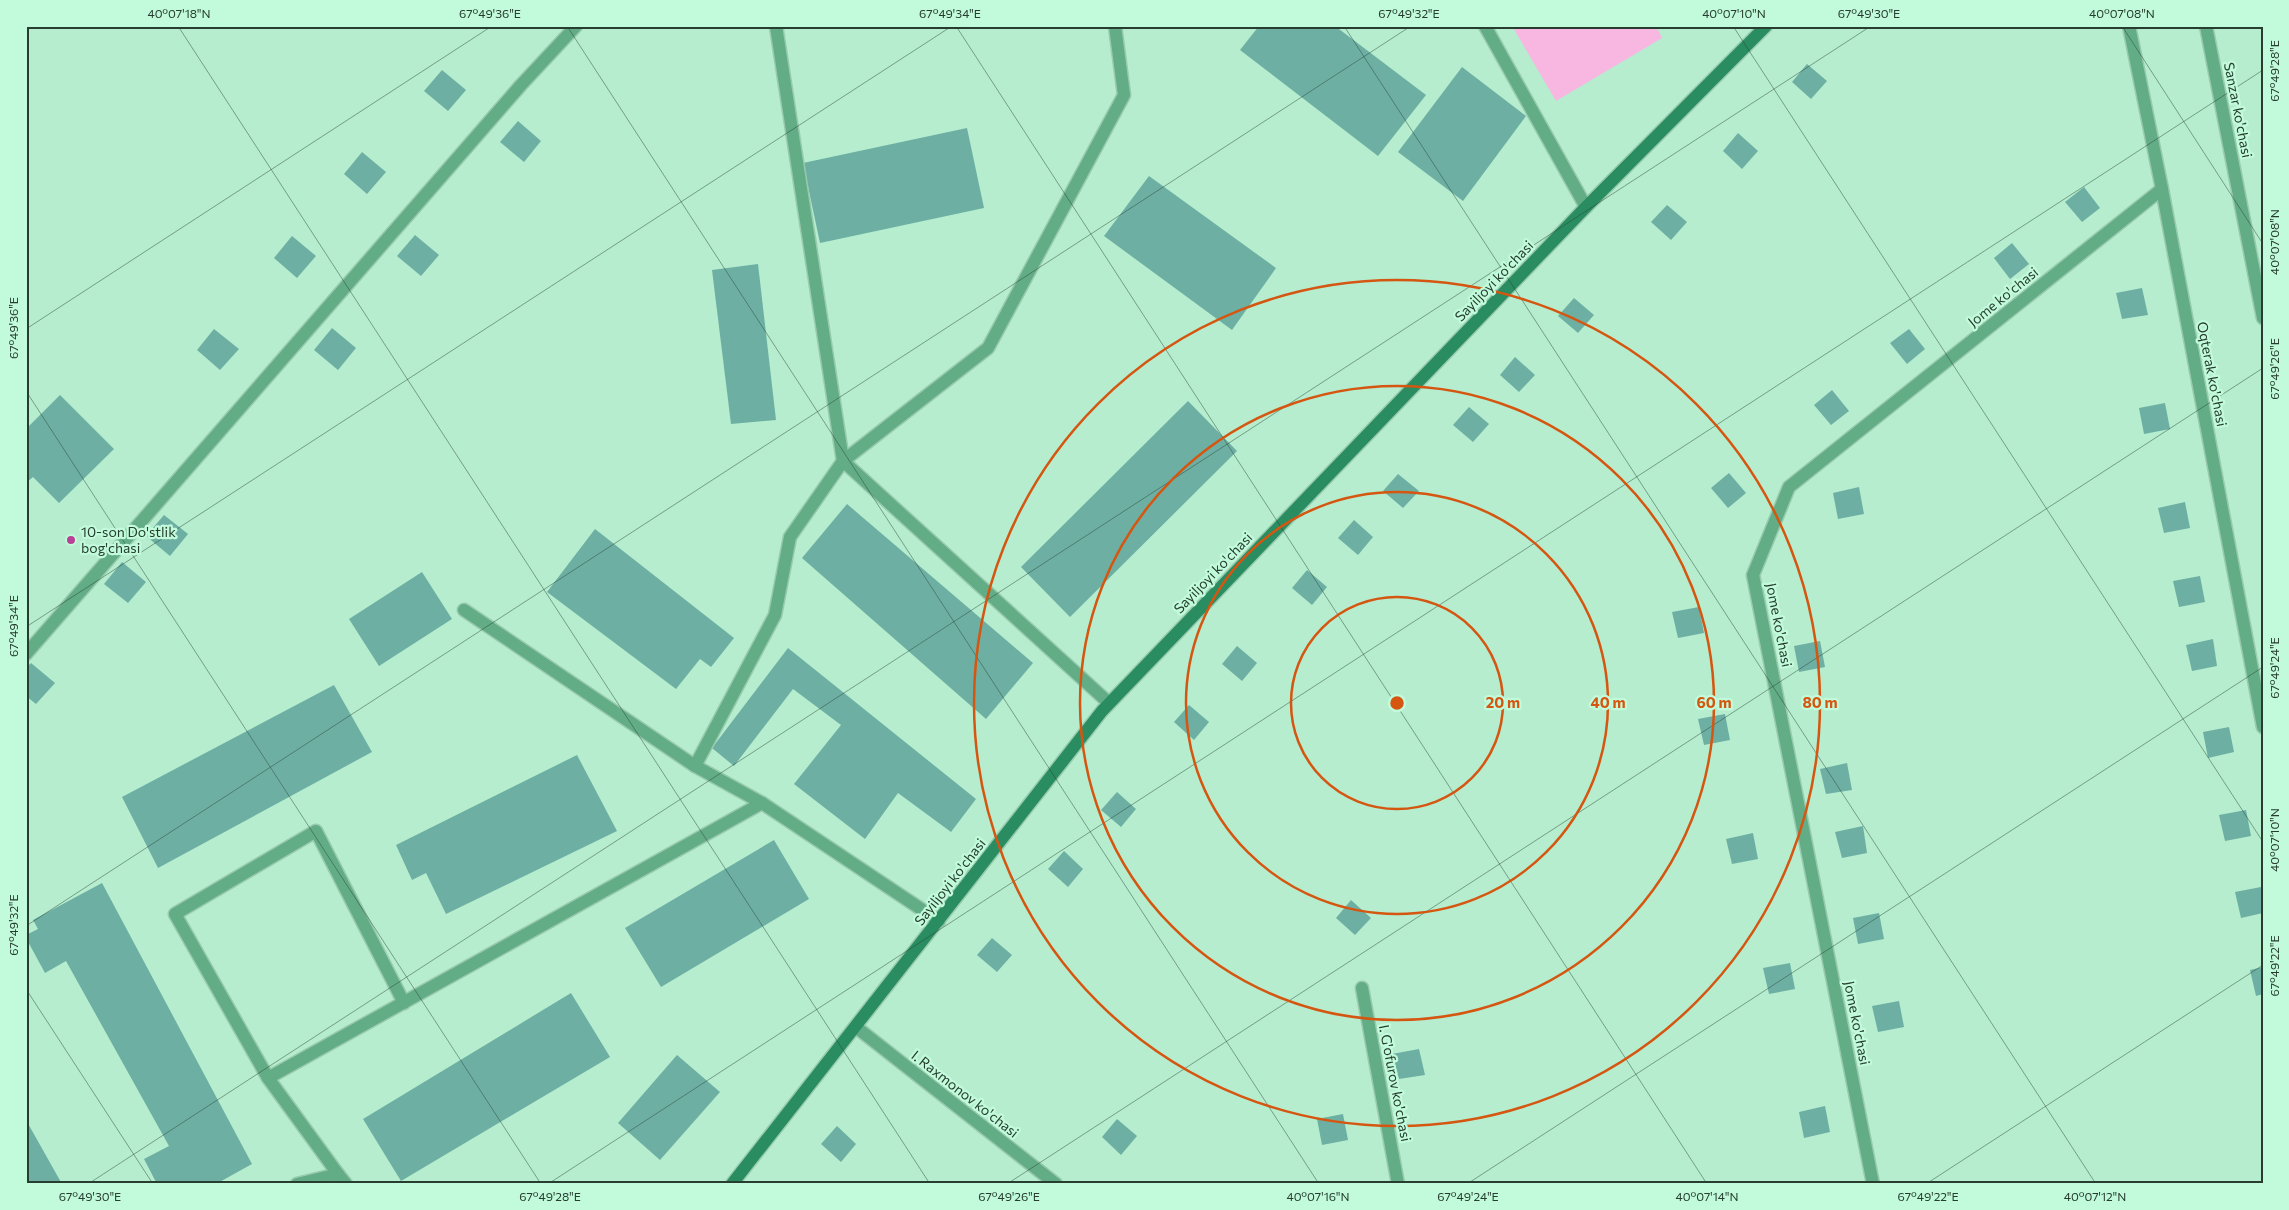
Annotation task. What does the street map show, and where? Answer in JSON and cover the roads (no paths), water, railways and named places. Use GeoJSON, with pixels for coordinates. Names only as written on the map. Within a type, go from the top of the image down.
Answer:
{"type":"FeatureCollection","features":[{"type":"Feature","properties":{"kind":"main road","name":"Sayiljoyi ko'chasi"},"geometry":{"type":"LineString","coordinates":[[732,1184],[1110,703],[1586,207],[1766,26]]}},
{"type":"Feature","properties":{"kind":"street"},"geometry":{"type":"LineString","coordinates":[[26,654],[521,85],[576,26]]}},
{"type":"Feature","properties":{"kind":"street"},"geometry":{"type":"LineString","coordinates":[[776,26],[843,461],[1110,703]]}},
{"type":"Feature","properties":{"kind":"street"},"geometry":{"type":"LineString","coordinates":[[696,766],[775,615],[790,537],[843,461],[988,348],[1124,95],[1114,26]]}},
{"type":"Feature","properties":{"kind":"street"},"geometry":{"type":"LineString","coordinates":[[1485,26],[1586,207]]}},
{"type":"Feature","properties":{"kind":"street","name":"Oqterak ko'chasi"},"geometry":{"type":"LineString","coordinates":[[2129,26],[2162,189],[2263,727]]}},
{"type":"Feature","properties":{"kind":"street","name":"Sanzar ko'chasi"},"geometry":{"type":"LineString","coordinates":[[2206,26],[2263,318]]}},
{"type":"Feature","properties":{"kind":"street","name":"Jome ko'chasi"},"geometry":{"type":"LineString","coordinates":[[1873,1184],[1754,576],[1789,487],[2162,189]]}},
{"type":"Feature","properties":{"kind":"street"},"geometry":{"type":"LineString","coordinates":[[464,610],[696,766],[762,803],[939,921]]}},
{"type":"Feature","properties":{"kind":"street"},"geometry":{"type":"LineString","coordinates":[[268,1078],[762,803]]}},
{"type":"Feature","properties":{"kind":"street"},"geometry":{"type":"LineString","coordinates":[[297,1184],[342,1179],[268,1078],[175,914],[316,832],[404,1003]]}},
{"type":"Feature","properties":{"kind":"street","name":"I. G'ofurov ko'chasi"},"geometry":{"type":"LineString","coordinates":[[1362,988],[1398,1184]]}},
{"type":"Feature","properties":{"kind":"street","name":"I. Raxmonov ko'chasi"},"geometry":{"type":"LineString","coordinates":[[856,1028],[1056,1184]]}},
{"type":"Feature","properties":{"kind":"place","name":"10-son Do'stlik bog'chasi"},"geometry":{"type":"Point","coordinates":[71,540]}}]}
